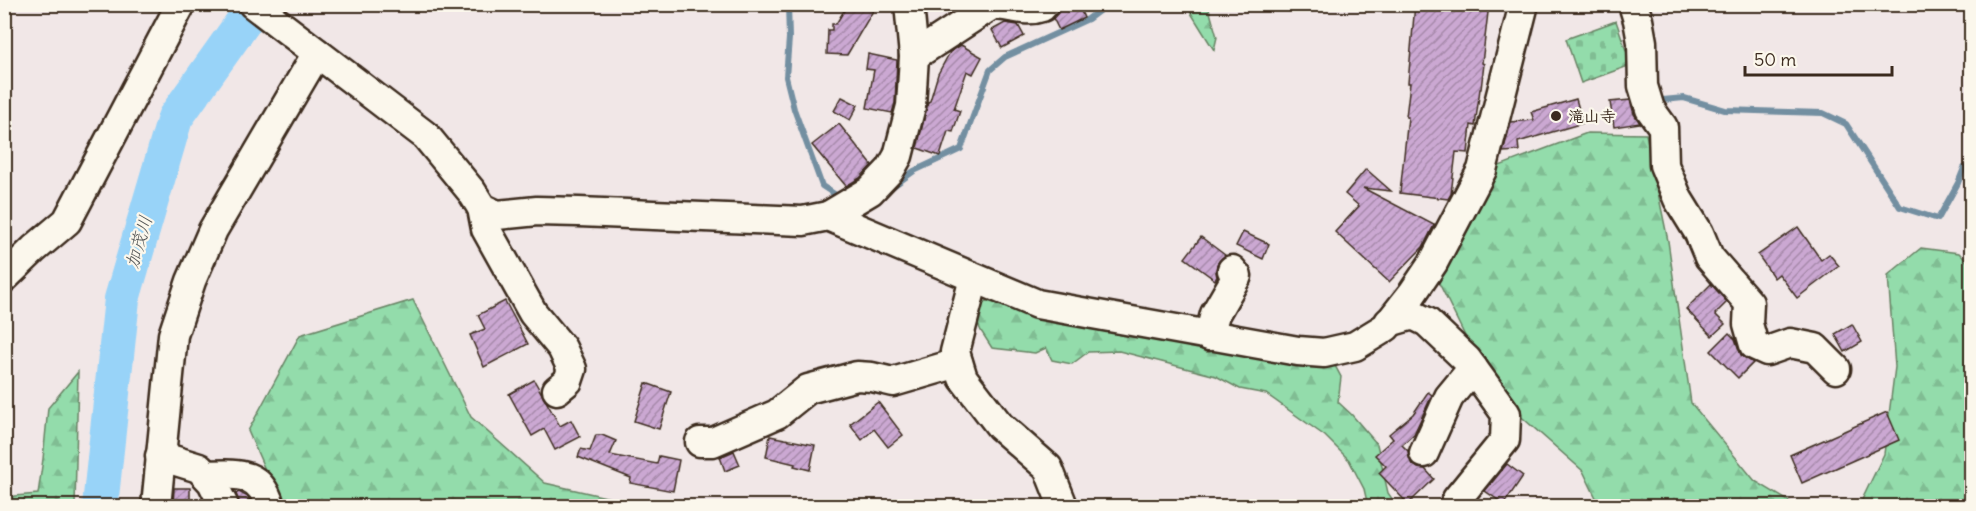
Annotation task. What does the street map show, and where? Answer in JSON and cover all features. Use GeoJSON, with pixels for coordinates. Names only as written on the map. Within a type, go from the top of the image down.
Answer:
{"type":"FeatureCollection","features":[{"type":"Feature","properties":{"kind":"street"},"geometry":{"type":"LineString","coordinates":[[4,278],[67,221],[181,4]]}},
{"type":"Feature","properties":{"kind":"street"},"geometry":{"type":"LineString","coordinates":[[253,4],[426,136],[472,192],[482,208],[486,229],[533,313],[562,348],[572,369],[568,381],[557,390]]}},
{"type":"Feature","properties":{"kind":"street"},"geometry":{"type":"LineString","coordinates":[[482,208],[497,215],[537,211],[803,221],[828,216],[870,191],[890,170],[898,156],[911,106],[914,56],[909,4]]}},
{"type":"Feature","properties":{"kind":"street"},"geometry":{"type":"LineString","coordinates":[[914,56],[992,5],[1005,5],[1032,11],[1044,4]]}},
{"type":"Feature","properties":{"kind":"street"},"geometry":{"type":"LineString","coordinates":[[828,216],[1037,304],[1298,351],[1324,353],[1355,346],[1386,327],[1412,294],[1433,262],[1482,170],[1524,4]]}},
{"type":"Feature","properties":{"kind":"street"},"geometry":{"type":"LineString","coordinates":[[1633,4],[1642,42],[1643,86],[1650,109],[1664,127],[1664,165],[1678,199],[1699,233],[1709,257],[1749,303],[1748,324],[1754,345],[1767,351],[1790,343],[1815,348],[1836,369]]}},
{"type":"Feature","properties":{"kind":"street"},"geometry":{"type":"LineString","coordinates":[[156,507],[173,335],[191,281],[213,230],[317,53]]}},
{"type":"Feature","properties":{"kind":"street"},"geometry":{"type":"LineString","coordinates":[[1209,336],[1215,314],[1237,276],[1232,270]]}},
{"type":"Feature","properties":{"kind":"street"},"geometry":{"type":"LineString","coordinates":[[974,278],[955,352],[963,378],[1000,426],[1048,468],[1063,507]]}},
{"type":"Feature","properties":{"kind":"street"},"geometry":{"type":"LineString","coordinates":[[1389,322],[1413,315],[1427,322],[1467,360],[1506,414],[1504,440],[1457,499],[1454,507]]}},
{"type":"Feature","properties":{"kind":"street"},"geometry":{"type":"LineString","coordinates":[[700,442],[713,442],[777,414],[808,389],[857,376],[893,382],[958,363]]}},
{"type":"Feature","properties":{"kind":"street"},"geometry":{"type":"LineString","coordinates":[[1424,453],[1449,397],[1473,368]]}},
{"type":"Feature","properties":{"kind":"street"},"geometry":{"type":"LineString","coordinates":[[160,456],[199,468],[213,482],[224,507]]}},
{"type":"Feature","properties":{"kind":"street"},"geometry":{"type":"LineString","coordinates":[[206,475],[237,474],[258,482],[266,492],[270,507]]}},
{"type":"Feature","properties":{"kind":"green space"},"geometry":{"type":"Polygon","coordinates":[[[1186,5],[1208,5],[1217,37],[1214,50],[1186,5]]]}},
{"type":"Feature","properties":{"kind":"green space"},"geometry":{"type":"Polygon","coordinates":[[[1616,21],[1631,65],[1581,83],[1566,39],[1616,21]]]}},
{"type":"Feature","properties":{"kind":"green space"},"geometry":{"type":"Polygon","coordinates":[[[1587,133],[1646,134],[1668,241],[1691,403],[1755,481],[1797,506],[1600,506],[1583,471],[1492,391],[1439,283],[1464,224],[1494,168],[1587,133]]]}},
{"type":"Feature","properties":{"kind":"green space"},"geometry":{"type":"Polygon","coordinates":[[[1921,248],[1959,253],[1972,267],[1971,506],[1859,506],[1884,454],[1895,367],[1888,275],[1921,248]]]}},
{"type":"Feature","properties":{"kind":"green space"},"geometry":{"type":"Polygon","coordinates":[[[413,300],[471,417],[545,483],[645,506],[281,506],[248,431],[300,335],[413,300]]]}},
{"type":"Feature","properties":{"kind":"green space"},"geometry":{"type":"Polygon","coordinates":[[[986,301],[1018,309],[1333,362],[1341,377],[1338,402],[1377,444],[1388,493],[1397,506],[1368,506],[1364,489],[1349,460],[1325,436],[1266,394],[1240,389],[1216,376],[1119,351],[1088,352],[1072,364],[1052,360],[1046,348],[1035,353],[992,348],[974,315],[986,301]]]}},
{"type":"Feature","properties":{"kind":"green space"},"geometry":{"type":"Polygon","coordinates":[[[78,372],[75,506],[5,506],[5,499],[38,494],[48,408],[78,372]]]}},
{"type":"Feature","properties":{"kind":"building"},"geometry":{"type":"Polygon","coordinates":[[[848,4],[877,4],[847,55],[827,54],[828,30],[832,30],[832,24],[836,24],[848,4]]]}},
{"type":"Feature","properties":{"kind":"building"},"geometry":{"type":"Polygon","coordinates":[[[1078,4],[1084,18],[1059,30],[1053,18],[1060,6],[1078,4]]]}},
{"type":"Feature","properties":{"kind":"building"},"geometry":{"type":"Polygon","coordinates":[[[1415,4],[1489,4],[1482,63],[1484,64],[1475,126],[1471,125],[1468,153],[1456,152],[1451,194],[1448,199],[1400,193],[1408,117],[1406,117],[1410,83],[1408,83],[1415,4]]]}},
{"type":"Feature","properties":{"kind":"building"},"geometry":{"type":"Polygon","coordinates":[[[1005,23],[1018,25],[1024,36],[1002,48],[992,30],[1005,23]]]}},
{"type":"Feature","properties":{"kind":"building"},"geometry":{"type":"Polygon","coordinates":[[[961,45],[982,57],[973,74],[967,71],[954,109],[960,111],[953,132],[948,131],[940,156],[917,148],[928,102],[938,74],[950,52],[961,45]]]}},
{"type":"Feature","properties":{"kind":"building"},"geometry":{"type":"Polygon","coordinates":[[[868,54],[897,60],[895,103],[892,113],[867,108],[874,70],[866,69],[868,54]]]}},
{"type":"Feature","properties":{"kind":"building"},"geometry":{"type":"Polygon","coordinates":[[[842,97],[858,105],[850,120],[834,111],[842,97]]]}},
{"type":"Feature","properties":{"kind":"building"},"geometry":{"type":"Polygon","coordinates":[[[1576,99],[1583,123],[1518,142],[1519,151],[1503,152],[1511,122],[1534,120],[1531,112],[1576,99]]]}},
{"type":"Feature","properties":{"kind":"building"},"geometry":{"type":"Polygon","coordinates":[[[1630,100],[1634,114],[1640,123],[1614,127],[1610,102],[1630,100]]]}},
{"type":"Feature","properties":{"kind":"building"},"geometry":{"type":"Polygon","coordinates":[[[839,124],[872,165],[860,178],[846,186],[812,145],[839,124]]]}},
{"type":"Feature","properties":{"kind":"building"},"geometry":{"type":"Polygon","coordinates":[[[1366,169],[1391,191],[1363,188],[1434,225],[1423,247],[1389,282],[1335,232],[1359,206],[1345,194],[1366,169]]]}},
{"type":"Feature","properties":{"kind":"building"},"geometry":{"type":"Polygon","coordinates":[[[1798,227],[1821,260],[1829,254],[1839,266],[1797,298],[1779,274],[1774,278],[1758,255],[1798,227]]]}},
{"type":"Feature","properties":{"kind":"building"},"geometry":{"type":"Polygon","coordinates":[[[1243,232],[1269,244],[1263,259],[1236,246],[1243,232]]]}},
{"type":"Feature","properties":{"kind":"building"},"geometry":{"type":"Polygon","coordinates":[[[1201,237],[1225,255],[1217,264],[1215,280],[1185,258],[1201,237]]]}},
{"type":"Feature","properties":{"kind":"building"},"geometry":{"type":"Polygon","coordinates":[[[1711,284],[1727,302],[1715,314],[1725,324],[1712,336],[1686,309],[1711,284]]]}},
{"type":"Feature","properties":{"kind":"building"},"geometry":{"type":"Polygon","coordinates":[[[505,301],[528,344],[484,367],[470,335],[485,329],[478,315],[505,301]]]}},
{"type":"Feature","properties":{"kind":"building"},"geometry":{"type":"Polygon","coordinates":[[[1852,324],[1862,342],[1845,352],[1835,334],[1852,324]]]}},
{"type":"Feature","properties":{"kind":"building"},"geometry":{"type":"Polygon","coordinates":[[[1729,333],[1735,339],[1741,355],[1753,363],[1738,378],[1711,351],[1729,333]]]}},
{"type":"Feature","properties":{"kind":"building"},"geometry":{"type":"Polygon","coordinates":[[[534,380],[560,426],[571,420],[580,437],[555,450],[544,429],[532,436],[509,394],[534,380]]]}},
{"type":"Feature","properties":{"kind":"building"},"geometry":{"type":"Polygon","coordinates":[[[646,383],[671,392],[659,429],[634,421],[646,383]]]}},
{"type":"Feature","properties":{"kind":"building"},"geometry":{"type":"Polygon","coordinates":[[[1428,392],[1432,395],[1414,434],[1402,445],[1408,451],[1411,463],[1418,468],[1425,469],[1434,479],[1408,504],[1379,473],[1386,466],[1375,455],[1393,439],[1389,434],[1413,414],[1428,392]]]}},
{"type":"Feature","properties":{"kind":"building"},"geometry":{"type":"Polygon","coordinates":[[[878,402],[903,435],[888,447],[874,429],[862,440],[850,424],[878,402]]]}},
{"type":"Feature","properties":{"kind":"building"},"geometry":{"type":"Polygon","coordinates":[[[1887,412],[1899,440],[1802,483],[1790,455],[1887,412]]]}},
{"type":"Feature","properties":{"kind":"building"},"geometry":{"type":"Polygon","coordinates":[[[596,435],[616,441],[610,455],[657,464],[659,456],[679,460],[673,491],[630,483],[631,478],[578,457],[581,449],[590,451],[596,435]]]}},
{"type":"Feature","properties":{"kind":"building"},"geometry":{"type":"Polygon","coordinates":[[[770,436],[815,445],[810,470],[766,457],[770,436]]]}},
{"type":"Feature","properties":{"kind":"building"},"geometry":{"type":"Polygon","coordinates":[[[734,451],[740,465],[725,471],[720,457],[734,451]]]}},
{"type":"Feature","properties":{"kind":"building"},"geometry":{"type":"Polygon","coordinates":[[[1507,464],[1523,476],[1504,504],[1485,491],[1507,464]]]}},
{"type":"Feature","properties":{"kind":"building"},"geometry":{"type":"Polygon","coordinates":[[[174,488],[190,488],[190,507],[173,507],[174,488]]]}},
{"type":"Feature","properties":{"kind":"building"},"geometry":{"type":"Polygon","coordinates":[[[239,492],[248,497],[253,507],[240,507],[236,494],[239,492]]]}},
{"type":"Feature","properties":{"kind":"waterway","name":"加茂川"},"geometry":{"type":"LineString","coordinates":[[100,506],[122,299],[175,118],[256,4]]}},
{"type":"Feature","properties":{"kind":"waterway"},"geometry":{"type":"LineString","coordinates":[[788,4],[789,38],[786,77],[794,109],[822,186],[842,199]]}},
{"type":"Feature","properties":{"kind":"waterway"},"geometry":{"type":"LineString","coordinates":[[892,187],[914,171],[961,149],[990,70],[1005,57],[1088,19],[1108,4]]}},
{"type":"Feature","properties":{"kind":"waterway"},"geometry":{"type":"LineString","coordinates":[[1663,100],[1684,98],[1725,110],[1823,113],[1846,124],[1900,207],[1938,219],[1964,168],[1972,171]]}},
{"type":"Feature","properties":{"kind":"place","name":"滝山寺"},"geometry":{"type":"Point","coordinates":[1556,116]}}]}
